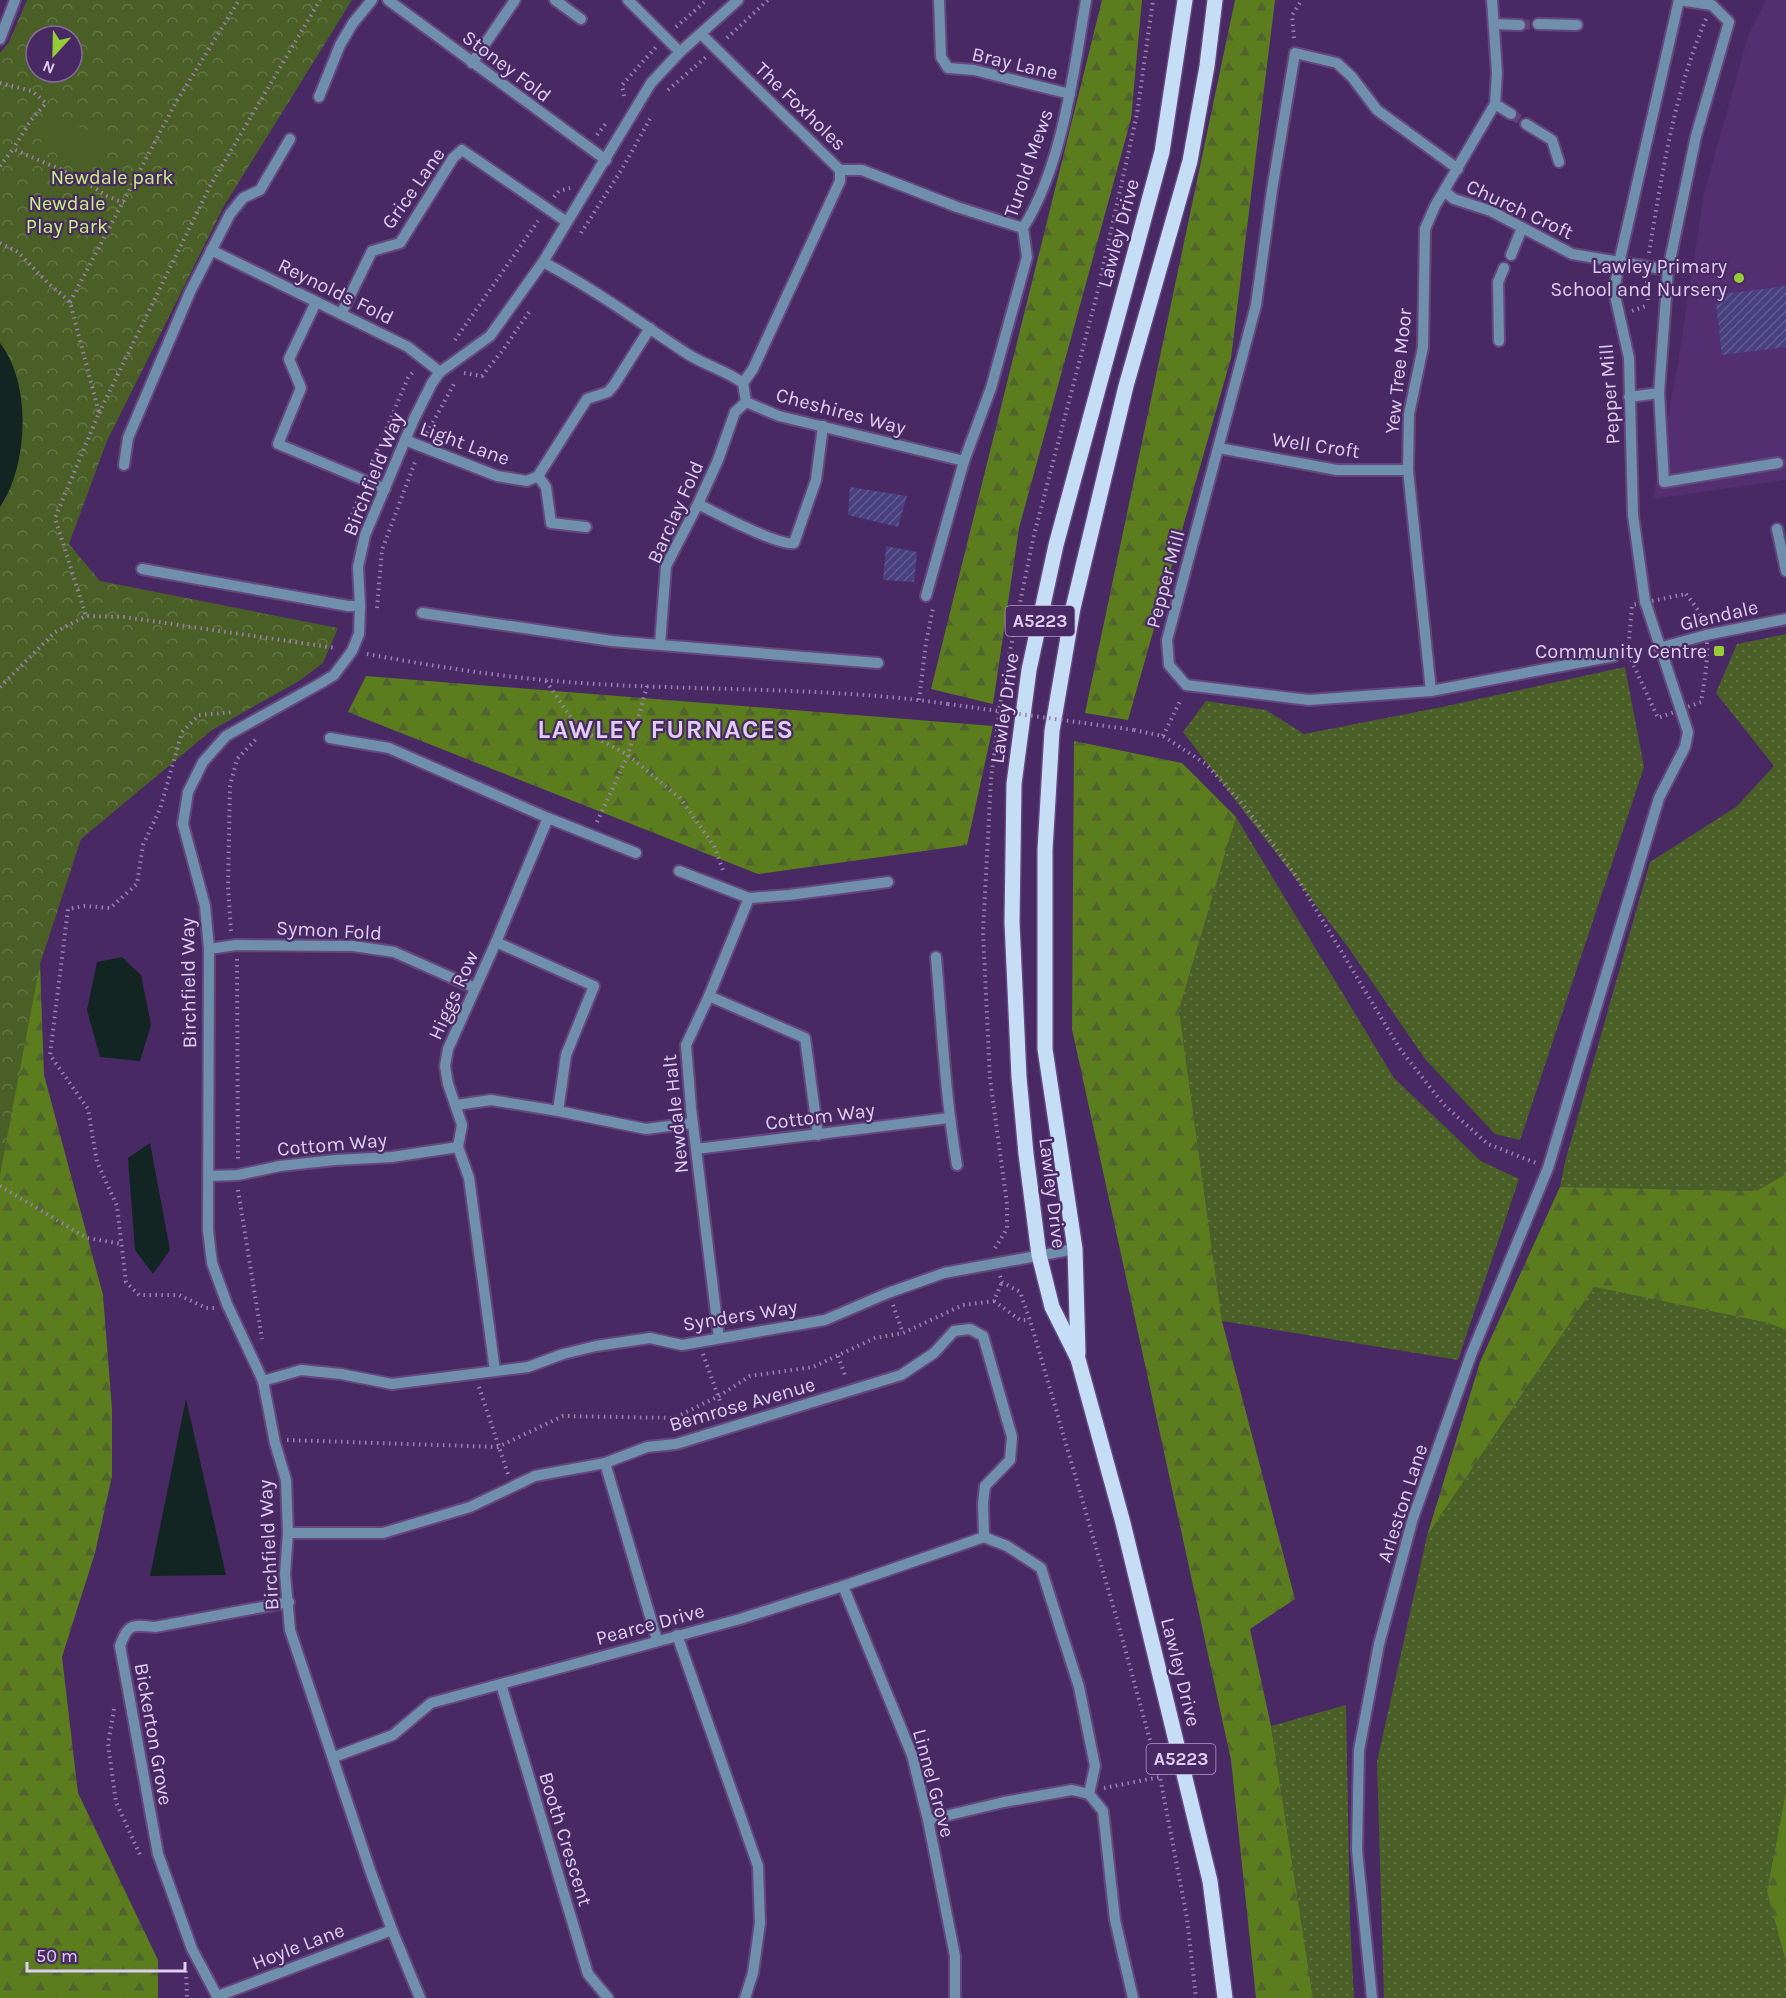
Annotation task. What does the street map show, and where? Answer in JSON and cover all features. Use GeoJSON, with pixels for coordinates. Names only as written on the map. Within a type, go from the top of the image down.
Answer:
{"type":"FeatureCollection","features":[{"type":"Feature","properties":{"kind":"main road","name":"Lawley Drive"},"geometry":{"type":"LineString","coordinates":[[1185,0],[1162,152],[1056,545],[1029,670],[1014,784],[1012,922],[1019,1077],[1039,1255],[1052,1308],[1078,1359],[1123,1523],[1210,1881],[1225,1998]]}},
{"type":"Feature","properties":{"kind":"main road","name":"Lawley Drive"},"geometry":{"type":"LineString","coordinates":[[1078,1359],[1075,1249],[1045,1049],[1045,850],[1052,731],[1073,608],[1123,398],[1190,161],[1207,66],[1215,0]]}},
{"type":"Feature","properties":{"kind":"street"},"geometry":{"type":"LineString","coordinates":[[0,39],[15,0]]}},
{"type":"Feature","properties":{"kind":"street"},"geometry":{"type":"LineString","coordinates":[[319,97],[340,45],[353,22],[372,0]]}},
{"type":"Feature","properties":{"kind":"street","name":"Stoney Fold"},"geometry":{"type":"LineString","coordinates":[[388,0],[606,160]]}},
{"type":"Feature","properties":{"kind":"street"},"geometry":{"type":"LineString","coordinates":[[472,63],[515,0]]}},
{"type":"Feature","properties":{"kind":"street"},"geometry":{"type":"LineString","coordinates":[[555,0],[581,19]]}},
{"type":"Feature","properties":{"kind":"street"},"geometry":{"type":"LineString","coordinates":[[628,0],[680,52]]}},
{"type":"Feature","properties":{"kind":"street","name":"Birchfield Way"},"geometry":{"type":"LineString","coordinates":[[420,1998],[392,1930],[290,1630],[285,1574],[288,1533],[286,1480],[275,1443],[263,1381],[227,1304],[212,1263],[208,1230],[209,948],[205,906],[183,824],[188,792],[203,762],[226,736],[334,675],[352,651],[359,634],[358,567],[365,535],[405,440],[423,401],[440,372],[490,336],[543,262],[651,83],[680,52],[738,0]]}},
{"type":"Feature","properties":{"kind":"street","name":"Bray Lane"},"geometry":{"type":"LineString","coordinates":[[939,0],[941,57],[948,68],[974,70],[1071,94]]}},
{"type":"Feature","properties":{"kind":"street","name":"Turold Mews"},"geometry":{"type":"LineString","coordinates":[[926,596],[963,461],[991,388],[1027,257],[1023,228],[1037,205],[1071,94],[1086,0]]}},
{"type":"Feature","properties":{"kind":"street","name":"Yew Tree Moor"},"geometry":{"type":"LineString","coordinates":[[1431,691],[1408,470],[1409,414],[1423,347],[1425,229],[1435,206],[1496,104],[1497,73],[1492,0]]}},
{"type":"Feature","properties":{"kind":"street"},"geometry":{"type":"LineString","coordinates":[[1679,0],[1712,5],[1729,22],[1696,136],[1668,270],[1659,393],[1664,482],[1778,463]]}},
{"type":"Feature","properties":{"kind":"street","name":"Pepper Mill"},"geometry":{"type":"LineString","coordinates":[[1679,0],[1614,291],[1629,358],[1633,516],[1646,601],[1659,648],[1681,710]]}},
{"type":"Feature","properties":{"kind":"street"},"geometry":{"type":"LineString","coordinates":[[1494,24],[1520,24]]}},
{"type":"Feature","properties":{"kind":"street"},"geometry":{"type":"LineString","coordinates":[[1538,24],[1577,25]]}},
{"type":"Feature","properties":{"kind":"street","name":"The Foxholes"},"geometry":{"type":"LineString","coordinates":[[701,34],[840,170],[862,170],[957,207],[1023,228]]}},
{"type":"Feature","properties":{"kind":"street","name":"Church Croft"},"geometry":{"type":"LineString","coordinates":[[1295,53],[1337,63],[1352,77],[1377,110],[1458,169]]}},
{"type":"Feature","properties":{"kind":"street","name":"Pepper Mill"},"geometry":{"type":"LineString","coordinates":[[1186,685],[1169,665],[1167,640],[1256,305],[1295,53]]}},
{"type":"Feature","properties":{"kind":"street"},"geometry":{"type":"LineString","coordinates":[[1496,104],[1511,114]]}},
{"type":"Feature","properties":{"kind":"street"},"geometry":{"type":"LineString","coordinates":[[1526,124],[1552,140],[1559,162]]}},
{"type":"Feature","properties":{"kind":"street"},"geometry":{"type":"LineString","coordinates":[[124,465],[128,438],[190,292],[230,214],[243,198],[260,190],[290,139]]}},
{"type":"Feature","properties":{"kind":"street","name":"Grice Lane"},"geometry":{"type":"LineString","coordinates":[[341,314],[372,251],[400,243],[453,158],[462,150],[567,222]]}},
{"type":"Feature","properties":{"kind":"street"},"geometry":{"type":"LineString","coordinates":[[543,262],[650,328],[689,355],[732,375],[743,383],[753,369],[840,181],[840,170]]}},
{"type":"Feature","properties":{"kind":"street","name":"Church Croft"},"geometry":{"type":"LineString","coordinates":[[1444,192],[1454,199],[1491,211],[1572,254],[1668,270]]}},
{"type":"Feature","properties":{"kind":"street"},"geometry":{"type":"LineString","coordinates":[[1510,255],[1522,228]]}},
{"type":"Feature","properties":{"kind":"street","name":"Reynolds Fold"},"geometry":{"type":"LineString","coordinates":[[212,250],[408,347],[440,372]]}},
{"type":"Feature","properties":{"kind":"street"},"geometry":{"type":"LineString","coordinates":[[1499,341],[1498,282],[1504,268]]}},
{"type":"Feature","properties":{"kind":"street"},"geometry":{"type":"LineString","coordinates":[[316,302],[289,359],[301,388],[279,444],[385,489]]}},
{"type":"Feature","properties":{"kind":"street"},"geometry":{"type":"LineString","coordinates":[[586,527],[551,523],[546,487],[538,476],[586,399],[608,392],[650,328]]}},
{"type":"Feature","properties":{"kind":"street","name":"Cheshires Way"},"geometry":{"type":"LineString","coordinates":[[743,383],[746,402],[779,416],[963,461]]}},
{"type":"Feature","properties":{"kind":"street"},"geometry":{"type":"LineString","coordinates":[[1629,397],[1659,393]]}},
{"type":"Feature","properties":{"kind":"street","name":"Barclay Fold"},"geometry":{"type":"LineString","coordinates":[[660,645],[666,566],[718,460],[735,412],[746,402]]}},
{"type":"Feature","properties":{"kind":"street"},"geometry":{"type":"LineString","coordinates":[[698,504],[775,540],[789,544],[795,543],[816,480],[823,426]]}},
{"type":"Feature","properties":{"kind":"street","name":"Light Lane"},"geometry":{"type":"LineString","coordinates":[[405,440],[497,476],[527,481],[538,476]]}},
{"type":"Feature","properties":{"kind":"street","name":"Well Croft"},"geometry":{"type":"LineString","coordinates":[[1219,448],[1337,470],[1408,470]]}},
{"type":"Feature","properties":{"kind":"street"},"geometry":{"type":"LineString","coordinates":[[1777,529],[1786,571]]}},
{"type":"Feature","properties":{"kind":"street"},"geometry":{"type":"LineString","coordinates":[[142,568],[348,606],[360,606]]}},
{"type":"Feature","properties":{"kind":"street"},"geometry":{"type":"LineString","coordinates":[[422,613],[612,641],[878,663]]}},
{"type":"Feature","properties":{"kind":"street","name":"Glendale"},"geometry":{"type":"LineString","coordinates":[[1659,648],[1706,635],[1786,619]]}},
{"type":"Feature","properties":{"kind":"street"},"geometry":{"type":"LineString","coordinates":[[1186,685],[1309,700],[1431,691],[1614,656]]}},
{"type":"Feature","properties":{"kind":"street","name":"Arleston Lane"},"geometry":{"type":"LineString","coordinates":[[1371,1998],[1357,1850],[1358,1794],[1359,1750],[1379,1644],[1421,1496],[1471,1355],[1548,1168],[1659,798],[1685,747],[1688,732],[1681,710]]}},
{"type":"Feature","properties":{"kind":"street"},"geometry":{"type":"LineString","coordinates":[[330,738],[389,748],[548,818],[636,853]]}},
{"type":"Feature","properties":{"kind":"street","name":"Higgs Row"},"geometry":{"type":"LineString","coordinates":[[495,1371],[469,1178],[458,1147],[462,1125],[448,1084],[445,1066],[448,1049],[548,818]]}},
{"type":"Feature","properties":{"kind":"street"},"geometry":{"type":"LineString","coordinates":[[679,872],[749,898],[789,896],[888,882]]}},
{"type":"Feature","properties":{"kind":"street","name":"Newdale Halt"},"geometry":{"type":"LineString","coordinates":[[719,1338],[692,1123],[686,1045],[709,996],[749,898]]}},
{"type":"Feature","properties":{"kind":"street"},"geometry":{"type":"LineString","coordinates":[[496,942],[594,986],[566,1055],[558,1111]]}},
{"type":"Feature","properties":{"kind":"street","name":"Symon Fold"},"geometry":{"type":"LineString","coordinates":[[209,948],[237,945],[353,945],[394,952],[475,988]]}},
{"type":"Feature","properties":{"kind":"street"},"geometry":{"type":"LineString","coordinates":[[936,957],[949,1118],[957,1165]]}},
{"type":"Feature","properties":{"kind":"street"},"geometry":{"type":"LineString","coordinates":[[709,996],[805,1038],[818,1135]]}},
{"type":"Feature","properties":{"kind":"street"},"geometry":{"type":"LineString","coordinates":[[456,1105],[491,1100],[646,1129],[692,1123]]}},
{"type":"Feature","properties":{"kind":"street","name":"Cottom Way"},"geometry":{"type":"LineString","coordinates":[[696,1149],[949,1118]]}},
{"type":"Feature","properties":{"kind":"street","name":"Cottom Way"},"geometry":{"type":"LineString","coordinates":[[209,1176],[335,1160],[392,1157],[458,1147]]}},
{"type":"Feature","properties":{"kind":"street","name":"Synders Way"},"geometry":{"type":"LineString","coordinates":[[263,1381],[301,1370],[341,1374],[392,1384],[528,1367],[563,1354],[596,1346],[650,1338],[682,1345],[825,1320],[888,1293],[944,1273],[1075,1249]]}},
{"type":"Feature","properties":{"kind":"street","name":"Bemrose Avenue"},"geometry":{"type":"LineString","coordinates":[[288,1533],[383,1533],[470,1506],[535,1476],[604,1463],[647,1447],[676,1444],[901,1375],[934,1353],[954,1330],[970,1329],[983,1336],[1012,1437],[1010,1461],[985,1486],[984,1537]]}},
{"type":"Feature","properties":{"kind":"street"},"geometry":{"type":"LineString","coordinates":[[604,1463],[657,1640]]}},
{"type":"Feature","properties":{"kind":"street"},"geometry":{"type":"LineString","coordinates":[[984,1537],[1007,1546],[1041,1568],[1079,1687],[1095,1766],[1089,1794]]}},
{"type":"Feature","properties":{"kind":"street","name":"Pearce Drive"},"geometry":{"type":"LineString","coordinates":[[333,1756],[393,1735],[431,1703],[740,1619],[984,1537]]}},
{"type":"Feature","properties":{"kind":"street","name":"Linnel Grove"},"geometry":{"type":"LineString","coordinates":[[843,1586],[912,1755],[928,1820],[955,1956],[955,1998]]}},
{"type":"Feature","properties":{"kind":"street","name":"Bickerton Grove"},"geometry":{"type":"LineString","coordinates":[[218,1997],[206,1979],[192,1948],[158,1854],[120,1646],[125,1631],[134,1625],[155,1627],[289,1602]]}},
{"type":"Feature","properties":{"kind":"street"},"geometry":{"type":"LineString","coordinates":[[677,1635],[758,1866],[760,1923],[753,1973],[746,1998]]}},
{"type":"Feature","properties":{"kind":"street","name":"Booth Crescent"},"geometry":{"type":"LineString","coordinates":[[501,1684],[588,1974],[608,1998]]}},
{"type":"Feature","properties":{"kind":"street"},"geometry":{"type":"LineString","coordinates":[[928,1820],[1004,1802],[1072,1790],[1089,1794],[1103,1811],[1115,1920],[1133,1998]]}},
{"type":"Feature","properties":{"kind":"street","name":"Hoyle Lane"},"geometry":{"type":"LineString","coordinates":[[218,1997],[392,1930]]}},
{"type":"Feature","properties":{"kind":"path"},"geometry":{"type":"LineString","coordinates":[[70,302],[175,104],[239,0]]}},
{"type":"Feature","properties":{"kind":"path"},"geometry":{"type":"LineString","coordinates":[[86,616],[55,518],[99,413],[210,186],[320,0]]}},
{"type":"Feature","properties":{"kind":"path"},"geometry":{"type":"LineString","coordinates":[[625,98],[622,85],[666,37],[707,0]]}},
{"type":"Feature","properties":{"kind":"path"},"geometry":{"type":"LineString","coordinates":[[664,93],[768,0]]}},
{"type":"Feature","properties":{"kind":"path"},"geometry":{"type":"LineString","coordinates":[[1295,53],[1292,15],[1302,0]]}},
{"type":"Feature","properties":{"kind":"path"},"geometry":{"type":"LineString","coordinates":[[0,83],[32,91],[46,103],[31,120],[0,166]]}},
{"type":"Feature","properties":{"kind":"path"},"geometry":{"type":"LineString","coordinates":[[577,239],[622,169],[654,112]]}},
{"type":"Feature","properties":{"kind":"path"},"geometry":{"type":"LineString","coordinates":[[588,148],[612,115]]}},
{"type":"Feature","properties":{"kind":"path"},"geometry":{"type":"LineString","coordinates":[[13,149],[76,176],[107,196],[124,203]]}},
{"type":"Feature","properties":{"kind":"path"},"geometry":{"type":"LineString","coordinates":[[452,344],[559,191],[573,188]]}},
{"type":"Feature","properties":{"kind":"path"},"geometry":{"type":"LineString","coordinates":[[0,243],[18,252],[70,302],[99,413]]}},
{"type":"Feature","properties":{"kind":"path"},"geometry":{"type":"LineString","coordinates":[[376,613],[382,550],[421,446],[453,383],[464,373],[482,376],[534,305]]}},
{"type":"Feature","properties":{"kind":"path"},"geometry":{"type":"LineString","coordinates":[[1646,601],[1632,605],[1628,653],[1658,718],[1681,710]]}},
{"type":"Feature","properties":{"kind":"path"},"geometry":{"type":"LineString","coordinates":[[0,687],[55,632],[86,616],[124,617],[545,681],[837,693],[948,704],[1164,736],[1206,764],[1246,808],[1296,876],[1400,1049],[1444,1105],[1488,1144],[1548,1168]]}},
{"type":"Feature","properties":{"kind":"path"},"geometry":{"type":"LineString","coordinates":[[331,655],[338,648]]}},
{"type":"Feature","properties":{"kind":"path"},"geometry":{"type":"LineString","coordinates":[[545,681],[578,728],[628,755],[680,798],[714,846],[726,889]]}},
{"type":"Feature","properties":{"kind":"path"},"geometry":{"type":"LineString","coordinates":[[1164,736],[1186,685]]}},
{"type":"Feature","properties":{"kind":"path"},"geometry":{"type":"LineString","coordinates":[[592,834],[628,755],[647,686]]}},
{"type":"Feature","properties":{"kind":"path"},"geometry":{"type":"LineString","coordinates":[[227,1304],[216,1308],[206,1308],[179,1295],[139,1295],[126,1281],[117,1206],[97,1162],[88,1109],[50,1055],[68,909],[85,906],[110,908],[137,884],[143,845],[160,809],[182,732],[199,715],[240,712]]}},
{"type":"Feature","properties":{"kind":"path"},"geometry":{"type":"LineString","coordinates":[[261,733],[237,759],[230,786],[229,917],[237,945],[238,1190],[262,1342]]}},
{"type":"Feature","properties":{"kind":"path"},"geometry":{"type":"LineString","coordinates":[[0,1186],[87,1238],[122,1244]]}},
{"type":"Feature","properties":{"kind":"path"},"geometry":{"type":"LineString","coordinates":[[994,1301],[1002,1282]]}},
{"type":"Feature","properties":{"kind":"path"},"geometry":{"type":"LineString","coordinates":[[888,1293],[903,1333]]}},
{"type":"Feature","properties":{"kind":"path"},"geometry":{"type":"LineString","coordinates":[[275,1443],[292,1439],[498,1447],[563,1416],[674,1418],[719,1396],[750,1376],[813,1367],[875,1338],[903,1333],[963,1305],[994,1301],[1020,1320],[1030,1320],[1115,1612],[1160,1777],[1187,1918],[1196,1998]]}},
{"type":"Feature","properties":{"kind":"path"},"geometry":{"type":"LineString","coordinates":[[700,1342],[729,1428]]}},
{"type":"Feature","properties":{"kind":"path"},"geometry":{"type":"LineString","coordinates":[[838,1356],[850,1390]]}},
{"type":"Feature","properties":{"kind":"path"},"geometry":{"type":"LineString","coordinates":[[477,1374],[481,1394],[512,1487]]}},
{"type":"Feature","properties":{"kind":"path"},"geometry":{"type":"LineString","coordinates":[[1089,1794],[1099,1789],[1160,1777]]}},
{"type":"Feature","properties":{"kind":"shaded area","name":"Lawley Primary School and Nursery"},"geometry":{"type":"Polygon","coordinates":[[[1766,0],[1786,0],[1786,480],[1653,499],[1678,362],[1704,193],[1749,33],[1766,0]]]}},
{"type":"Feature","properties":{"kind":"shaded area"},"geometry":{"type":"Polygon","coordinates":[[[0,343],[16,375],[22,412],[22,432],[17,469],[0,507],[0,343]]]}},
{"type":"Feature","properties":{"kind":"shaded area"},"geometry":{"type":"Polygon","coordinates":[[[122,957],[141,975],[151,1025],[140,1061],[100,1057],[87,1010],[97,962],[122,957]]]}},
{"type":"Feature","properties":{"kind":"shaded area"},"geometry":{"type":"Polygon","coordinates":[[[150,1143],[170,1250],[153,1274],[135,1250],[128,1158],[150,1143]]]}},
{"type":"Feature","properties":{"kind":"shaded area"},"geometry":{"type":"Polygon","coordinates":[[[186,1399],[226,1575],[150,1576],[186,1399]]]}},
{"type":"Feature","properties":{"kind":"green space","name":"Newdale park"},"geometry":{"type":"Polygon","coordinates":[[[27,0],[352,0],[224,206],[107,441],[69,544],[100,581],[338,628],[323,663],[299,681],[212,730],[81,839],[40,964],[0,1175],[0,53],[9,42],[27,0]]]}},
{"type":"Feature","properties":{"kind":"green space"},"geometry":{"type":"Polygon","coordinates":[[[1102,0],[1142,0],[1131,119],[1019,528],[993,704],[931,689],[1102,0]]]}},
{"type":"Feature","properties":{"kind":"green space"},"geometry":{"type":"Polygon","coordinates":[[[1235,0],[1275,0],[1231,358],[1128,720],[1085,713],[1235,0]]]}},
{"type":"Feature","properties":{"kind":"green space"},"geometry":{"type":"Polygon","coordinates":[[[52,116],[111,140],[100,168],[41,144],[52,116]]]}},
{"type":"Feature","properties":{"kind":"green space"},"geometry":{"type":"Polygon","coordinates":[[[1786,634],[1786,1174],[1756,1191],[1560,1187],[1565,1162],[1650,862],[1736,807],[1774,766],[1716,693],[1737,644],[1786,634]]]}},
{"type":"Feature","properties":{"kind":"green space"},"geometry":{"type":"Polygon","coordinates":[[[1625,667],[1644,767],[1520,1140],[1495,1134],[1425,1059],[1348,947],[1183,732],[1206,701],[1266,710],[1304,734],[1625,667]]]}},
{"type":"Feature","properties":{"kind":"green space"},"geometry":{"type":"Polygon","coordinates":[[[366,676],[993,726],[967,845],[758,874],[348,712],[366,676]]]}},
{"type":"Feature","properties":{"kind":"green space"},"geometry":{"type":"Polygon","coordinates":[[[1074,741],[1182,763],[1236,817],[1179,1010],[1222,1321],[1295,1599],[1250,1629],[1271,1726],[1313,1998],[1256,1998],[1231,1760],[1072,1029],[1074,741]]]}},
{"type":"Feature","properties":{"kind":"green space"},"geometry":{"type":"Polygon","coordinates":[[[1236,817],[1394,1078],[1481,1161],[1519,1179],[1458,1360],[1222,1321],[1179,1010],[1236,817]]]}},
{"type":"Feature","properties":{"kind":"green space"},"geometry":{"type":"Polygon","coordinates":[[[0,947],[40,964],[44,1075],[103,1295],[112,1409],[112,1476],[95,1553],[62,1657],[78,1793],[158,1960],[158,1998],[0,1998],[0,947]]]}},
{"type":"Feature","properties":{"kind":"green space"},"geometry":{"type":"Polygon","coordinates":[[[1786,1174],[1786,1330],[1768,1323],[1594,1287],[1427,1536],[1480,1362],[1560,1187],[1756,1191],[1786,1174]]]}},
{"type":"Feature","properties":{"kind":"green space"},"geometry":{"type":"Polygon","coordinates":[[[1594,1287],[1768,1323],[1786,1330],[1786,1791],[1767,1891],[1786,1963],[1786,1998],[1384,1998],[1377,1762],[1427,1536],[1594,1287]]]}},
{"type":"Feature","properties":{"kind":"green space"},"geometry":{"type":"Polygon","coordinates":[[[1346,1705],[1350,1921],[1354,1998],[1313,1998],[1271,1726],[1346,1705]]]}},
{"type":"Feature","properties":{"kind":"green space"},"geometry":{"type":"Polygon","coordinates":[[[1786,1791],[1786,1963],[1767,1891],[1786,1791]]]}},
{"type":"Feature","properties":{"kind":"building"},"geometry":{"type":"Polygon","coordinates":[[[1786,286],[1786,347],[1722,355],[1715,295],[1786,286]]]}},
{"type":"Feature","properties":{"kind":"building"},"geometry":{"type":"Polygon","coordinates":[[[850,487],[907,496],[898,527],[848,515],[850,487]]]}},
{"type":"Feature","properties":{"kind":"building"},"geometry":{"type":"Polygon","coordinates":[[[886,546],[917,552],[914,582],[883,580],[886,546]]]}},
{"type":"Feature","properties":{"kind":"tunnel"},"geometry":{"type":"LineString","coordinates":[[1520,25],[1538,24]]}},
{"type":"Feature","properties":{"kind":"tunnel"},"geometry":{"type":"LineString","coordinates":[[1511,114],[1526,124]]}},
{"type":"Feature","properties":{"kind":"place","name":"Lawley Primary School and Nursery"},"geometry":{"type":"Point","coordinates":[1739,278]}},
{"type":"Feature","properties":{"kind":"place","name":"Community Centre"},"geometry":{"type":"Point","coordinates":[1719,651]}},
{"type":"Feature","properties":{"kind":"district","name":"LAWLEY FURNACES"},"geometry":{"type":"Point","coordinates":[666,729]}},
{"type":"Feature","properties":{"kind":"park label","name":"Newdale Play Park"},"geometry":{"type":"Point","coordinates":[67,214]}}]}
